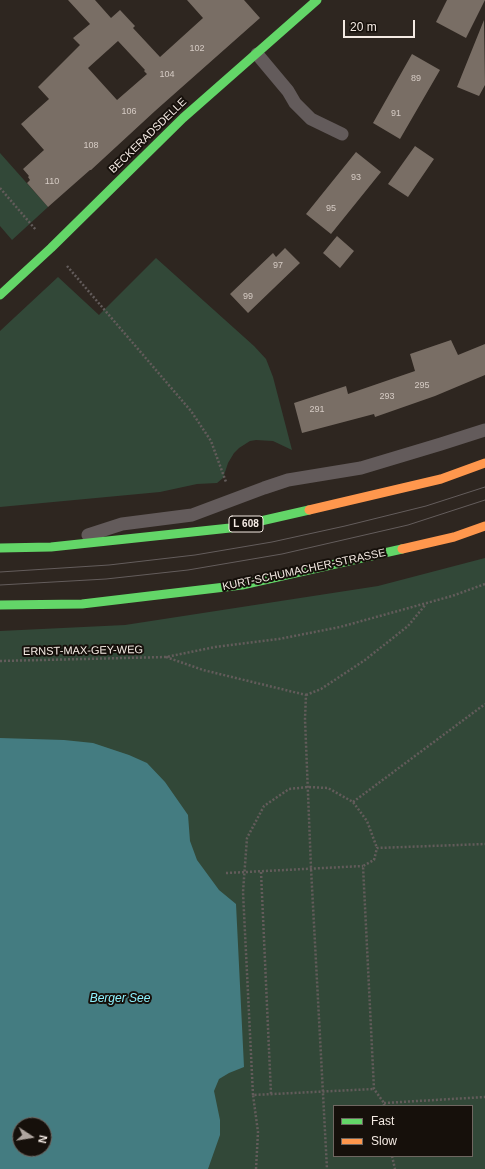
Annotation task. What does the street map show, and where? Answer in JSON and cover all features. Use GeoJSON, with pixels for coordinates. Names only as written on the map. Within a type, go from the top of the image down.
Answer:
{"type":"FeatureCollection","features":[{"type":"Feature","properties":{"kind":"main road","name":"BECKERADSDELLE"},"geometry":{"type":"LineString","coordinates":[[0,294],[51,248],[183,118],[318,0]]}},
{"type":"Feature","properties":{"kind":"main road","name":"L 608"},"geometry":{"type":"LineString","coordinates":[[0,548],[51,547],[230,528],[441,478],[485,463]]}},
{"type":"Feature","properties":{"kind":"main road","name":"KURT-SCHUMACHER-STRASSE"},"geometry":{"type":"LineString","coordinates":[[0,605],[82,604],[242,585],[454,537],[485,526]]}},
{"type":"Feature","properties":{"kind":"lane"},"geometry":{"type":"LineString","coordinates":[[257,54],[288,91],[295,103],[312,119],[342,134]]}},
{"type":"Feature","properties":{"kind":"lane"},"geometry":{"type":"LineString","coordinates":[[51,547],[122,524],[192,515],[288,480],[361,468],[485,430]]}},
{"type":"Feature","properties":{"kind":"path"},"geometry":{"type":"LineString","coordinates":[[0,188],[191,411],[212,441],[231,501]]}},
{"type":"Feature","properties":{"kind":"path"},"geometry":{"type":"LineString","coordinates":[[166,658],[215,647],[279,639],[340,627],[452,596],[485,584]]}},
{"type":"Feature","properties":{"kind":"path"},"geometry":{"type":"LineString","coordinates":[[166,658],[203,670],[306,695],[321,689],[365,660],[408,626],[426,603]]}},
{"type":"Feature","properties":{"kind":"path","name":"ERNST-MAX-GEY-WEG"},"geometry":{"type":"LineString","coordinates":[[0,661],[166,658]]}},
{"type":"Feature","properties":{"kind":"path"},"geometry":{"type":"LineString","coordinates":[[306,695],[305,718],[311,868],[327,1169]]}},
{"type":"Feature","properties":{"kind":"path"},"geometry":{"type":"LineString","coordinates":[[353,802],[485,704]]}},
{"type":"Feature","properties":{"kind":"path"},"geometry":{"type":"LineString","coordinates":[[226,873],[245,872],[261,872],[363,866],[374,860],[377,848],[367,821],[353,802],[328,788],[308,787],[289,789],[264,806],[247,838],[245,872],[243,892],[253,1095],[258,1132],[256,1169]]}},
{"type":"Feature","properties":{"kind":"path"},"geometry":{"type":"LineString","coordinates":[[377,848],[485,844]]}},
{"type":"Feature","properties":{"kind":"path"},"geometry":{"type":"LineString","coordinates":[[363,866],[374,1089],[384,1105],[485,1097]]}},
{"type":"Feature","properties":{"kind":"path"},"geometry":{"type":"LineString","coordinates":[[261,872],[271,1094]]}},
{"type":"Feature","properties":{"kind":"path"},"geometry":{"type":"LineString","coordinates":[[253,1095],[374,1089]]}},
{"type":"Feature","properties":{"kind":"path"},"geometry":{"type":"LineString","coordinates":[[392,1157],[395,1169]]}},
{"type":"Feature","properties":{"kind":"green space"},"geometry":{"type":"Polygon","coordinates":[[[0,153],[48,207],[12,240],[0,226],[0,153]]]}},
{"type":"Feature","properties":{"kind":"green space"},"geometry":{"type":"Polygon","coordinates":[[[156,258],[254,346],[266,359],[273,377],[292,450],[273,441],[250,441],[234,453],[228,463],[223,478],[217,483],[197,484],[160,492],[0,507],[0,331],[58,277],[99,315],[156,258]]]}},
{"type":"Feature","properties":{"kind":"green space"},"geometry":{"type":"Polygon","coordinates":[[[485,558],[485,1169],[0,1169],[0,631],[125,625],[378,586],[485,558]]]}},
{"type":"Feature","properties":{"kind":"water","name":"Berger See"},"geometry":{"type":"Polygon","coordinates":[[[0,738],[64,740],[93,743],[129,755],[147,763],[165,782],[188,815],[190,841],[197,860],[219,890],[236,904],[244,1067],[219,1079],[214,1091],[220,1120],[220,1135],[208,1169],[0,1169],[0,738]]]}},
{"type":"Feature","properties":{"kind":"building"},"geometry":{"type":"Polygon","coordinates":[[[68,0],[95,0],[111,18],[120,10],[135,26],[133,28],[160,57],[203,18],[187,0],[244,0],[260,18],[48,207],[27,183],[30,180],[28,177],[29,176],[23,169],[44,150],[21,124],[49,99],[38,87],[80,45],[73,38],[90,24],[68,0]],[[118,41],[88,68],[117,100],[147,74],[144,71],[145,70],[118,41]]]}},
{"type":"Feature","properties":{"kind":"building"},"geometry":{"type":"Polygon","coordinates":[[[447,0],[485,0],[466,38],[436,22],[447,0]]]}},
{"type":"Feature","properties":{"kind":"building"},"geometry":{"type":"Polygon","coordinates":[[[484,20],[485,85],[479,96],[457,87],[484,20]]]}},
{"type":"Feature","properties":{"kind":"building"},"geometry":{"type":"Polygon","coordinates":[[[412,54],[440,70],[400,139],[373,123],[412,54]]]}},
{"type":"Feature","properties":{"kind":"building"},"geometry":{"type":"Polygon","coordinates":[[[415,146],[434,159],[408,197],[388,184],[415,146]]]}},
{"type":"Feature","properties":{"kind":"building"},"geometry":{"type":"Polygon","coordinates":[[[356,152],[381,172],[331,234],[306,214],[356,152]]]}},
{"type":"Feature","properties":{"kind":"building"},"geometry":{"type":"Polygon","coordinates":[[[337,236],[354,251],[340,268],[323,253],[337,236]]]}},
{"type":"Feature","properties":{"kind":"building"},"geometry":{"type":"Polygon","coordinates":[[[285,248],[300,263],[248,313],[230,294],[273,253],[276,257],[285,248]]]}},
{"type":"Feature","properties":{"kind":"building"},"geometry":{"type":"Polygon","coordinates":[[[451,340],[458,355],[485,344],[485,375],[435,396],[375,417],[374,414],[302,433],[294,403],[346,386],[348,394],[415,371],[410,354],[451,340]]]}},
{"type":"Feature","properties":{"kind":"tram line"},"geometry":{"type":"LineString","coordinates":[[0,572],[109,565],[195,555],[272,542],[426,506],[485,487]]}},
{"type":"Feature","properties":{"kind":"tram line"},"geometry":{"type":"LineString","coordinates":[[0,585],[106,579],[188,570],[282,554],[408,525],[485,500]]}},
{"type":"Feature","properties":{"kind":"traffic: fast"},"geometry":{"type":"LineString","coordinates":[[0,295],[51,248],[183,118],[317,0]]}},
{"type":"Feature","properties":{"kind":"traffic: fast"},"geometry":{"type":"LineString","coordinates":[[0,548],[51,547],[230,528],[309,510]]}},
{"type":"Feature","properties":{"kind":"traffic: fast"},"geometry":{"type":"LineString","coordinates":[[0,605],[82,604],[242,585],[402,549]]}},
{"type":"Feature","properties":{"kind":"traffic: slow"},"geometry":{"type":"LineString","coordinates":[[309,510],[441,479],[485,463]]}},
{"type":"Feature","properties":{"kind":"traffic: slow"},"geometry":{"type":"LineString","coordinates":[[402,549],[454,537],[485,526]]}}]}
